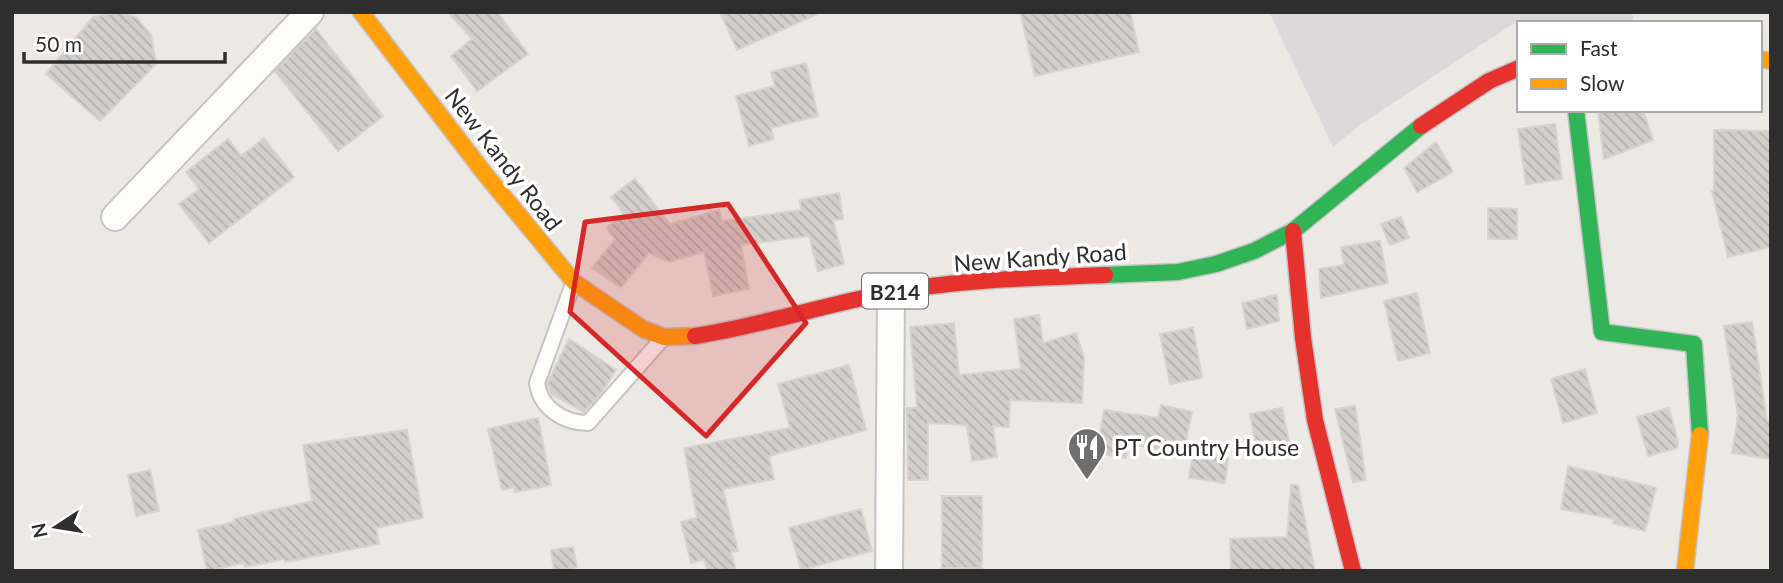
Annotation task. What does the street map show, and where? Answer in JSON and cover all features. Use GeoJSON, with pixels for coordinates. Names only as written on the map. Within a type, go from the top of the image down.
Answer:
{"type":"FeatureCollection","features":[{"type":"Feature","properties":{"kind":"main road","name":"New Kandy Road"},"geometry":{"type":"LineString","coordinates":[[361,12],[485,174],[574,282],[643,329],[664,337],[683,338],[734,330],[891,292],[1002,279],[1178,272],[1216,264],[1254,251],[1293,231],[1432,117],[1489,80],[1517,69]]}},
{"type":"Feature","properties":{"kind":"main road"},"geometry":{"type":"LineString","coordinates":[[1576,112],[1602,332],[1695,344],[1701,430],[1685,571]]}},
{"type":"Feature","properties":{"kind":"main road"},"geometry":{"type":"LineString","coordinates":[[1293,231],[1303,338],[1315,420],[1353,571]]}},
{"type":"Feature","properties":{"kind":"street"},"geometry":{"type":"LineString","coordinates":[[114,217],[310,12]]}},
{"type":"Feature","properties":{"kind":"street"},"geometry":{"type":"LineString","coordinates":[[889,571],[891,292]]}},
{"type":"Feature","properties":{"kind":"lane"},"geometry":{"type":"LineString","coordinates":[[574,282],[537,383],[538,394],[550,409],[572,423],[588,423],[664,337]]}},
{"type":"Feature","properties":{"kind":"lane"},"geometry":{"type":"LineString","coordinates":[[555,331],[563,349]]}},
{"type":"Feature","properties":{"kind":"lane"},"geometry":{"type":"LineString","coordinates":[[610,379],[627,380]]}},
{"type":"Feature","properties":{"kind":"highlighted area"},"geometry":{"type":"Polygon","coordinates":[[[728,204],[806,323],[706,436],[570,312],[585,222],[728,204]]]}},
{"type":"Feature","properties":{"kind":"shaded area"},"geometry":{"type":"Polygon","coordinates":[[[1269,12],[1632,12],[1634,21],[1517,21],[1517,24],[1513,24],[1361,124],[1333,147],[1269,12]]]}},
{"type":"Feature","properties":{"kind":"building"},"geometry":{"type":"Polygon","coordinates":[[[121,12],[137,18],[151,35],[156,64],[100,121],[46,74],[93,17],[121,12]]]}},
{"type":"Feature","properties":{"kind":"building"},"geometry":{"type":"Polygon","coordinates":[[[448,12],[497,12],[528,54],[477,91],[451,56],[472,39],[448,12]]]}},
{"type":"Feature","properties":{"kind":"building"},"geometry":{"type":"Polygon","coordinates":[[[720,12],[822,12],[737,50],[720,12]]]}},
{"type":"Feature","properties":{"kind":"building"},"geometry":{"type":"Polygon","coordinates":[[[1020,12],[1130,12],[1139,52],[1035,76],[1020,12]]]}},
{"type":"Feature","properties":{"kind":"building"},"geometry":{"type":"Polygon","coordinates":[[[316,29],[383,116],[338,151],[275,71],[316,29]]]}},
{"type":"Feature","properties":{"kind":"building"},"geometry":{"type":"Polygon","coordinates":[[[806,63],[818,116],[771,128],[774,139],[749,146],[736,96],[775,86],[771,72],[806,63]]]}},
{"type":"Feature","properties":{"kind":"building"},"geometry":{"type":"Polygon","coordinates":[[[1598,112],[1644,112],[1653,140],[1604,159],[1598,112]]]}},
{"type":"Feature","properties":{"kind":"building"},"geometry":{"type":"Polygon","coordinates":[[[1555,124],[1562,179],[1526,184],[1518,129],[1555,124]]]}},
{"type":"Feature","properties":{"kind":"building"},"geometry":{"type":"Polygon","coordinates":[[[1714,130],[1771,131],[1771,247],[1728,257],[1712,191],[1714,130]]]}},
{"type":"Feature","properties":{"kind":"building"},"geometry":{"type":"Polygon","coordinates":[[[264,138],[294,177],[209,243],[179,204],[199,189],[186,172],[228,139],[241,156],[264,138]]]}},
{"type":"Feature","properties":{"kind":"building"},"geometry":{"type":"Polygon","coordinates":[[[1436,142],[1453,172],[1417,192],[1404,168],[1436,142]]]}},
{"type":"Feature","properties":{"kind":"building"},"geometry":{"type":"Polygon","coordinates":[[[635,179],[670,224],[719,210],[722,221],[801,210],[800,200],[839,193],[843,219],[833,220],[844,264],[818,271],[809,236],[741,245],[749,289],[713,296],[704,252],[669,262],[649,253],[621,288],[592,268],[615,239],[606,228],[624,214],[611,197],[635,179]]]}},
{"type":"Feature","properties":{"kind":"building"},"geometry":{"type":"Polygon","coordinates":[[[1488,208],[1517,209],[1517,239],[1488,239],[1488,208]]]}},
{"type":"Feature","properties":{"kind":"building"},"geometry":{"type":"Polygon","coordinates":[[[1401,217],[1409,238],[1390,245],[1381,224],[1401,217]]]}},
{"type":"Feature","properties":{"kind":"building"},"geometry":{"type":"Polygon","coordinates":[[[1380,241],[1388,283],[1321,298],[1319,269],[1344,265],[1341,247],[1380,241]]]}},
{"type":"Feature","properties":{"kind":"building"},"geometry":{"type":"Polygon","coordinates":[[[1417,293],[1430,353],[1398,361],[1384,301],[1417,293]]]}},
{"type":"Feature","properties":{"kind":"building"},"geometry":{"type":"Polygon","coordinates":[[[1277,295],[1279,321],[1247,329],[1242,303],[1277,295]]]}},
{"type":"Feature","properties":{"kind":"building"},"geometry":{"type":"Polygon","coordinates":[[[1039,315],[1043,343],[1076,333],[1084,358],[1082,403],[1010,400],[1009,427],[993,426],[997,457],[972,461],[967,425],[928,423],[928,480],[908,480],[907,408],[917,408],[910,327],[954,323],[959,375],[1021,369],[1014,319],[1039,315]]]}},
{"type":"Feature","properties":{"kind":"building"},"geometry":{"type":"Polygon","coordinates":[[[1752,322],[1767,421],[1771,421],[1771,459],[1732,453],[1738,415],[1724,326],[1752,322]]]}},
{"type":"Feature","properties":{"kind":"building"},"geometry":{"type":"Polygon","coordinates":[[[1193,328],[1202,378],[1170,384],[1160,334],[1193,328]]]}},
{"type":"Feature","properties":{"kind":"building"},"geometry":{"type":"Polygon","coordinates":[[[569,339],[616,370],[602,392],[584,412],[551,394],[547,384],[569,339]]]}},
{"type":"Feature","properties":{"kind":"building"},"geometry":{"type":"Polygon","coordinates":[[[849,365],[866,430],[769,456],[774,479],[723,489],[738,551],[731,552],[736,571],[707,571],[704,559],[691,563],[681,522],[697,518],[684,448],[790,428],[778,384],[849,365]]]}},
{"type":"Feature","properties":{"kind":"building"},"geometry":{"type":"Polygon","coordinates":[[[1585,369],[1597,413],[1563,423],[1551,379],[1585,369]]]}},
{"type":"Feature","properties":{"kind":"building"},"geometry":{"type":"Polygon","coordinates":[[[1161,405],[1192,412],[1183,455],[1128,443],[1126,458],[1097,453],[1104,410],[1158,418],[1161,405]]]}},
{"type":"Feature","properties":{"kind":"building"},"geometry":{"type":"Polygon","coordinates":[[[1355,406],[1366,480],[1353,482],[1335,409],[1355,406]]]}},
{"type":"Feature","properties":{"kind":"building"},"geometry":{"type":"Polygon","coordinates":[[[1282,408],[1291,450],[1258,456],[1250,414],[1282,408]]]}},
{"type":"Feature","properties":{"kind":"building"},"geometry":{"type":"Polygon","coordinates":[[[1669,408],[1678,441],[1677,448],[1648,456],[1637,417],[1669,408]]]}},
{"type":"Feature","properties":{"kind":"building"},"geometry":{"type":"Polygon","coordinates":[[[538,418],[551,485],[515,492],[514,487],[502,490],[488,429],[538,418]]]}},
{"type":"Feature","properties":{"kind":"building"},"geometry":{"type":"Polygon","coordinates":[[[407,430],[423,518],[376,528],[379,544],[285,562],[284,559],[245,567],[244,563],[207,571],[198,530],[312,501],[303,445],[407,430]]]}},
{"type":"Feature","properties":{"kind":"building"},"geometry":{"type":"Polygon","coordinates":[[[1193,452],[1228,458],[1225,483],[1189,478],[1193,452]]]}},
{"type":"Feature","properties":{"kind":"building"},"geometry":{"type":"Polygon","coordinates":[[[1568,466],[1656,488],[1645,531],[1613,523],[1615,519],[1561,509],[1568,466]]]}},
{"type":"Feature","properties":{"kind":"building"},"geometry":{"type":"Polygon","coordinates":[[[150,470],[159,511],[136,516],[128,475],[150,470]]]}},
{"type":"Feature","properties":{"kind":"building"},"geometry":{"type":"Polygon","coordinates":[[[1291,485],[1298,485],[1315,571],[1231,571],[1230,539],[1287,537],[1291,485]]]}},
{"type":"Feature","properties":{"kind":"building"},"geometry":{"type":"Polygon","coordinates":[[[942,496],[982,496],[982,568],[942,568],[942,496]]]}},
{"type":"Feature","properties":{"kind":"building"},"geometry":{"type":"Polygon","coordinates":[[[861,509],[872,551],[801,570],[789,528],[861,509]]]}},
{"type":"Feature","properties":{"kind":"building"},"geometry":{"type":"Polygon","coordinates":[[[573,547],[577,567],[554,571],[551,550],[573,547]]]}},
{"type":"Feature","properties":{"kind":"traffic: fast"},"geometry":{"type":"LineString","coordinates":[[1576,112],[1602,332],[1694,344],[1700,435]]}},
{"type":"Feature","properties":{"kind":"traffic: fast"},"geometry":{"type":"LineString","coordinates":[[1105,275],[1178,272],[1216,264],[1254,251],[1293,231],[1421,126]]}},
{"type":"Feature","properties":{"kind":"traffic: slow"},"geometry":{"type":"LineString","coordinates":[[361,12],[485,174],[574,282],[643,329],[664,337],[695,336]]}},
{"type":"Feature","properties":{"kind":"traffic: slow"},"geometry":{"type":"LineString","coordinates":[[1762,59],[1771,61]]}},
{"type":"Feature","properties":{"kind":"traffic: slow"},"geometry":{"type":"LineString","coordinates":[[1685,571],[1700,435]]}},
{"type":"Feature","properties":{"kind":"traffic: jam"},"geometry":{"type":"LineString","coordinates":[[1421,126],[1489,81],[1517,69]]}},
{"type":"Feature","properties":{"kind":"traffic: jam"},"geometry":{"type":"LineString","coordinates":[[1293,231],[1303,338],[1315,420],[1353,571]]}},
{"type":"Feature","properties":{"kind":"traffic: jam"},"geometry":{"type":"LineString","coordinates":[[695,336],[914,288],[996,280],[1105,275]]}},
{"type":"Feature","properties":{"kind":"place","name":"PT Country House"},"geometry":{"type":"Point","coordinates":[1087,481]}}]}
